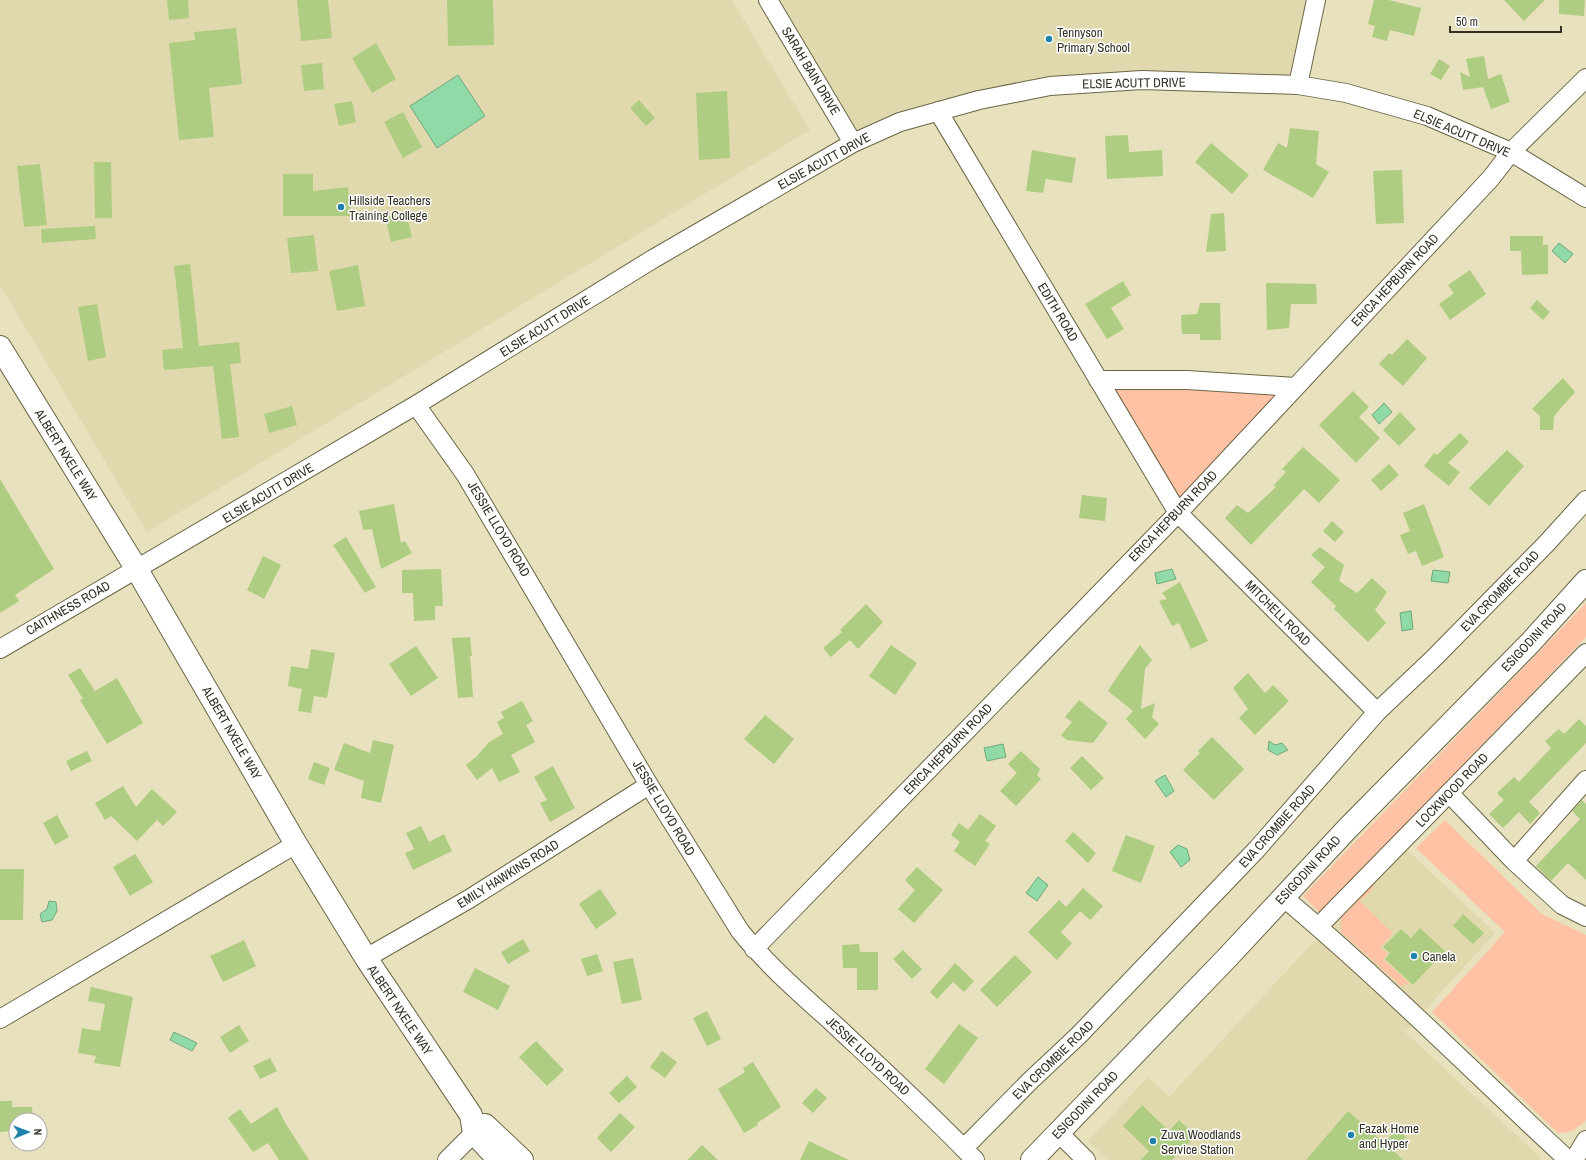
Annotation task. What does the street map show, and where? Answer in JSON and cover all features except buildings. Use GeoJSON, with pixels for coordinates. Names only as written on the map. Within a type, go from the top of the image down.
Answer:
{"type":"FeatureCollection","features":[{"type":"Feature","properties":{"kind":"main road","name":"ALBERT NXELE WAY"},"geometry":{"type":"LineString","coordinates":[[0,347],[136,568],[296,844],[366,958],[499,1160]]}},
{"type":"Feature","properties":{"kind":"main road","name":"ESIGODINI ROAD"},"geometry":{"type":"LineString","coordinates":[[1032,1160],[1215,971],[1283,897],[1425,748],[1531,642],[1586,581]]}},
{"type":"Feature","properties":{"kind":"main road","name":"ALBERT NXELE WAY"},"geometry":{"type":"LineString","coordinates":[[476,1124],[522,1160]]}},
{"type":"Feature","properties":{"kind":"street","name":"SARAH BAIN DRIVE"},"geometry":{"type":"LineString","coordinates":[[768,0],[853,143]]}},
{"type":"Feature","properties":{"kind":"street"},"geometry":{"type":"LineString","coordinates":[[1298,85],[1316,0]]}},
{"type":"Feature","properties":{"kind":"street","name":"ERICA HEPBURN ROAD"},"geometry":{"type":"LineString","coordinates":[[754,949],[1178,513],[1491,178],[1511,152],[1586,78]]}},
{"type":"Feature","properties":{"kind":"street","name":"ELSIE ACUTT DRIVE"},"geometry":{"type":"LineString","coordinates":[[136,568],[163,554],[416,405],[653,259],[853,143],[900,122],[979,100],[1050,86],[1142,80],[1298,85],[1346,94],[1427,116],[1511,152],[1586,198]]}},
{"type":"Feature","properties":{"kind":"street","name":"EDITH ROAD"},"geometry":{"type":"LineString","coordinates":[[938,112],[1178,513]]}},
{"type":"Feature","properties":{"kind":"street"},"geometry":{"type":"LineString","coordinates":[[1098,380],[1187,380],[1295,387]]}},
{"type":"Feature","properties":{"kind":"street","name":"JESSIE LLOYD ROAD"},"geometry":{"type":"LineString","coordinates":[[416,405],[465,474],[649,785],[733,921],[754,949],[970,1154]]}},
{"type":"Feature","properties":{"kind":"street","name":"EVA CROMBIE ROAD"},"geometry":{"type":"LineString","coordinates":[[970,1154],[1030,1081],[1079,1035],[1257,849],[1377,712],[1433,659],[1546,544],[1586,500]]}},
{"type":"Feature","properties":{"kind":"street","name":"MITCHELL ROAD"},"geometry":{"type":"LineString","coordinates":[[1178,513],[1377,712]]}},
{"type":"Feature","properties":{"kind":"street","name":"CAITHNESS ROAD"},"geometry":{"type":"LineString","coordinates":[[0,648],[136,568]]}},
{"type":"Feature","properties":{"kind":"street","name":"LOCKWOOD ROAD"},"geometry":{"type":"LineString","coordinates":[[1318,926],[1586,653]]}},
{"type":"Feature","properties":{"kind":"street"},"geometry":{"type":"LineString","coordinates":[[1514,861],[1586,780]]}},
{"type":"Feature","properties":{"kind":"street","name":"EMILY HAWKINS ROAD"},"geometry":{"type":"LineString","coordinates":[[366,958],[469,899],[649,785]]}},
{"type":"Feature","properties":{"kind":"street"},"geometry":{"type":"LineString","coordinates":[[1449,793],[1514,861],[1562,905],[1586,917]]}},
{"type":"Feature","properties":{"kind":"street"},"geometry":{"type":"LineString","coordinates":[[0,1019],[296,844]]}},
{"type":"Feature","properties":{"kind":"street"},"geometry":{"type":"LineString","coordinates":[[1283,897],[1318,926],[1425,1024],[1568,1160]]}},
{"type":"Feature","properties":{"kind":"street"},"geometry":{"type":"LineString","coordinates":[[447,1160],[476,1124]]}},
{"type":"Feature","properties":{"kind":"street"},"geometry":{"type":"LineString","coordinates":[[1059,1133],[1086,1160]]}},
{"type":"Feature","properties":{"kind":"street"},"geometry":{"type":"LineString","coordinates":[[1574,1160],[1586,1140]]}},
{"type":"Feature","properties":{"kind":"shaded area","name":"Hillside Teachers Training College"},"geometry":{"type":"Polygon","coordinates":[[[0,0],[732,0],[810,130],[147,532],[0,285],[0,0]]]}},
{"type":"Feature","properties":{"kind":"shaded area","name":"Tennyson Primary School"},"geometry":{"type":"Polygon","coordinates":[[[772,0],[1312,0],[1293,80],[1046,84],[855,139],[772,0]]]}},
{"type":"Feature","properties":{"kind":"shaded area"},"geometry":{"type":"Polygon","coordinates":[[[458,75],[485,116],[437,148],[410,106],[458,75]]]}},
{"type":"Feature","properties":{"kind":"shaded area"},"geometry":{"type":"Polygon","coordinates":[[[1559,243],[1573,254],[1565,263],[1552,251],[1559,243]]]}},
{"type":"Feature","properties":{"kind":"shaded area"},"geometry":{"type":"Polygon","coordinates":[[[1106,384],[1283,391],[1180,506],[1106,384]]]}},
{"type":"Feature","properties":{"kind":"shaded area"},"geometry":{"type":"Polygon","coordinates":[[[1384,403],[1392,412],[1379,424],[1372,415],[1384,403]]]}},
{"type":"Feature","properties":{"kind":"shaded area"},"geometry":{"type":"Polygon","coordinates":[[[1172,569],[1176,579],[1157,584],[1155,573],[1172,569]]]}},
{"type":"Feature","properties":{"kind":"shaded area"},"geometry":{"type":"Polygon","coordinates":[[[1433,570],[1450,572],[1448,583],[1431,581],[1433,570]]]}},
{"type":"Feature","properties":{"kind":"shaded area"},"geometry":{"type":"Polygon","coordinates":[[[1586,603],[1586,637],[1320,913],[1303,896],[1586,603]]]}},
{"type":"Feature","properties":{"kind":"shaded area"},"geometry":{"type":"Polygon","coordinates":[[[1411,611],[1413,629],[1402,631],[1400,613],[1411,611]]]}},
{"type":"Feature","properties":{"kind":"shaded area"},"geometry":{"type":"Polygon","coordinates":[[[1269,741],[1275,745],[1282,743],[1288,750],[1277,755],[1268,750],[1269,741]]]}},
{"type":"Feature","properties":{"kind":"shaded area"},"geometry":{"type":"Polygon","coordinates":[[[1003,744],[1006,757],[987,761],[984,748],[1003,744]]]}},
{"type":"Feature","properties":{"kind":"shaded area"},"geometry":{"type":"Polygon","coordinates":[[[1165,775],[1174,791],[1166,797],[1155,781],[1165,775]]]}},
{"type":"Feature","properties":{"kind":"shaded area"},"geometry":{"type":"Polygon","coordinates":[[[1445,820],[1542,914],[1586,935],[1586,1120],[1577,1128],[1570,1131],[1558,1133],[1432,1012],[1505,932],[1416,848],[1445,820]]]}},
{"type":"Feature","properties":{"kind":"shaded area"},"geometry":{"type":"Polygon","coordinates":[[[1178,845],[1187,849],[1190,860],[1181,867],[1170,852],[1178,845]]]}},
{"type":"Feature","properties":{"kind":"shaded area"},"geometry":{"type":"Polygon","coordinates":[[[1403,846],[1495,933],[1405,1032],[1540,1157],[1541,1160],[1107,1160],[1088,1141],[1148,1077],[1169,1097],[1403,846]]]}},
{"type":"Feature","properties":{"kind":"shaded area"},"geometry":{"type":"Polygon","coordinates":[[[1038,877],[1048,885],[1037,901],[1026,893],[1038,877]]]}},
{"type":"Feature","properties":{"kind":"shaded area"},"geometry":{"type":"Polygon","coordinates":[[[1369,883],[1374,888],[1360,901],[1393,933],[1380,947],[1388,954],[1383,959],[1409,983],[1401,986],[1340,931],[1342,912],[1369,883]]]}},
{"type":"Feature","properties":{"kind":"shaded area"},"geometry":{"type":"Polygon","coordinates":[[[49,901],[56,902],[57,911],[52,920],[42,922],[40,914],[47,909],[49,901]]]}},
{"type":"Feature","properties":{"kind":"shaded area"},"geometry":{"type":"Polygon","coordinates":[[[174,1032],[197,1043],[192,1051],[170,1040],[174,1032]]]}},
{"type":"Feature","properties":{"kind":"place","name":"Tennyson Primary School"},"geometry":{"type":"Point","coordinates":[1049,39]}},
{"type":"Feature","properties":{"kind":"place","name":"Hillside Teachers Training College"},"geometry":{"type":"Point","coordinates":[341,207]}},
{"type":"Feature","properties":{"kind":"place","name":"Canela"},"geometry":{"type":"Point","coordinates":[1414,956]}},
{"type":"Feature","properties":{"kind":"place","name":"Fazak Home and Hyper"},"geometry":{"type":"Point","coordinates":[1351,1135]}},
{"type":"Feature","properties":{"kind":"place","name":"Zuva Woodlands Service Station"},"geometry":{"type":"Point","coordinates":[1153,1141]}}]}
